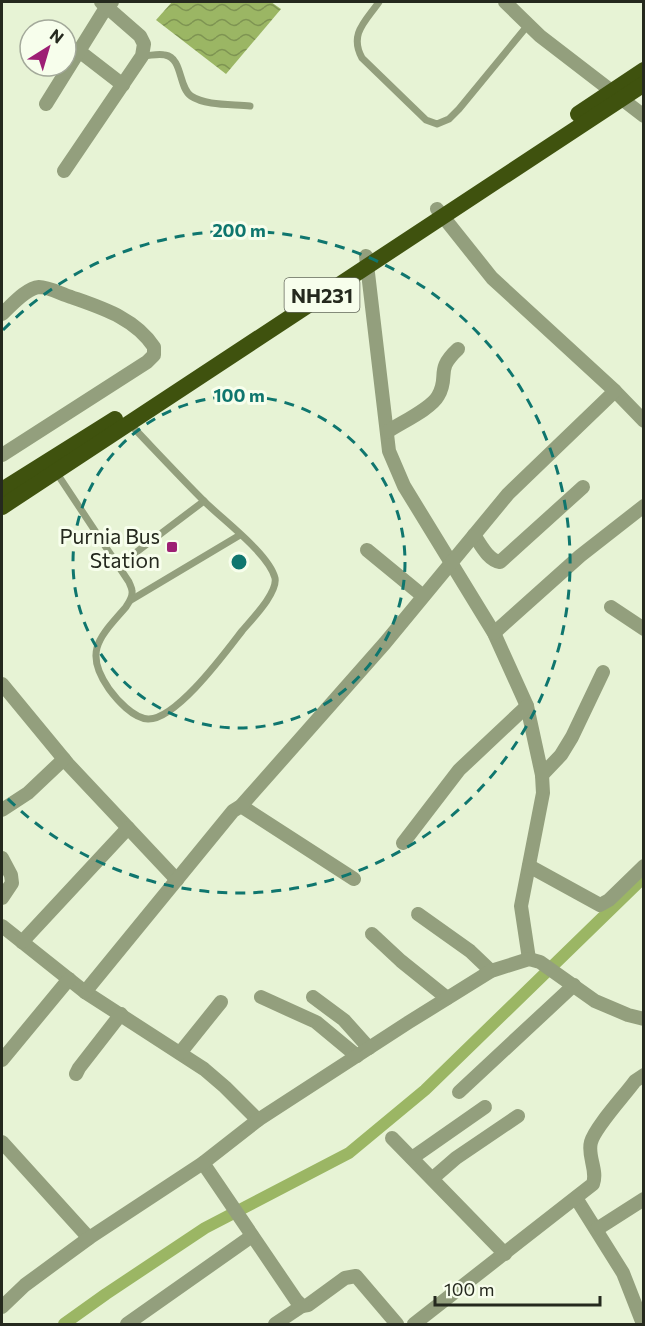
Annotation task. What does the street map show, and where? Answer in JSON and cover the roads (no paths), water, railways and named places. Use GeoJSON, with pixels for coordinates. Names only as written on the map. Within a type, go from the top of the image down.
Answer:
{"type":"FeatureCollection","features":[{"type":"Feature","properties":{"kind":"highway","name":"NH231"},"geometry":{"type":"LineString","coordinates":[[2,507],[51,465],[125,413],[441,213],[616,95],[644,70]]}},
{"type":"Feature","properties":{"kind":"highway","name":"NH231"},"geometry":{"type":"LineString","coordinates":[[616,95],[644,84]]}},
{"type":"Feature","properties":{"kind":"highway","name":"NH231"},"geometry":{"type":"LineString","coordinates":[[2,490],[129,423],[366,261]]}},
{"type":"Feature","properties":{"kind":"street"},"geometry":{"type":"LineString","coordinates":[[505,2],[540,36],[644,116]]}},
{"type":"Feature","properties":{"kind":"street"},"geometry":{"type":"LineString","coordinates":[[46,104],[106,3],[140,36],[144,44],[142,56],[64,171]]}},
{"type":"Feature","properties":{"kind":"street"},"geometry":{"type":"LineString","coordinates":[[79,51],[123,85]]}},
{"type":"Feature","properties":{"kind":"street"},"geometry":{"type":"LineString","coordinates":[[441,213],[492,278],[615,391],[644,421]]}},
{"type":"Feature","properties":{"kind":"street"},"geometry":{"type":"LineString","coordinates":[[366,261],[388,451],[395,468],[494,633],[528,706],[542,775],[543,793],[521,906],[535,961]]}},
{"type":"Feature","properties":{"kind":"street"},"geometry":{"type":"LineString","coordinates":[[2,315],[31,290],[39,287],[114,314],[140,330],[154,346],[154,355],[147,362],[2,455]]}},
{"type":"Feature","properties":{"kind":"street"},"geometry":{"type":"LineString","coordinates":[[387,432],[435,401],[442,389],[442,370],[445,363],[458,349]]}},
{"type":"Feature","properties":{"kind":"street"},"geometry":{"type":"LineString","coordinates":[[86,992],[234,811],[241,806],[385,643],[508,494],[615,391]]}},
{"type":"Feature","properties":{"kind":"street"},"geometry":{"type":"LineString","coordinates":[[474,535],[490,558],[495,562],[500,562],[584,487]]}},
{"type":"Feature","properties":{"kind":"street"},"geometry":{"type":"LineString","coordinates":[[494,633],[580,555],[644,506]]}},
{"type":"Feature","properties":{"kind":"street"},"geometry":{"type":"LineString","coordinates":[[367,550],[423,596]]}},
{"type":"Feature","properties":{"kind":"street"},"geometry":{"type":"LineString","coordinates":[[610,607],[644,629]]}},
{"type":"Feature","properties":{"kind":"street"},"geometry":{"type":"LineString","coordinates":[[542,775],[561,755],[572,737],[603,672]]}},
{"type":"Feature","properties":{"kind":"street"},"geometry":{"type":"LineString","coordinates":[[2,684],[64,759],[177,880]]}},
{"type":"Feature","properties":{"kind":"street"},"geometry":{"type":"LineString","coordinates":[[402,843],[459,770],[528,706]]}},
{"type":"Feature","properties":{"kind":"street"},"geometry":{"type":"LineString","coordinates":[[2,810],[27,793],[64,759]]}},
{"type":"Feature","properties":{"kind":"street"},"geometry":{"type":"LineString","coordinates":[[241,806],[354,879]]}},
{"type":"Feature","properties":{"kind":"street"},"geometry":{"type":"LineString","coordinates":[[22,942],[128,828]]}},
{"type":"Feature","properties":{"kind":"street"},"geometry":{"type":"LineString","coordinates":[[2,858],[11,875],[12,883],[2,898]]}},
{"type":"Feature","properties":{"kind":"street"},"geometry":{"type":"LineString","coordinates":[[529,866],[600,905],[609,900],[644,866]]}},
{"type":"Feature","properties":{"kind":"street"},"geometry":{"type":"LineString","coordinates":[[418,914],[470,951],[491,971]]}},
{"type":"Feature","properties":{"kind":"street"},"geometry":{"type":"LineString","coordinates":[[2,926],[86,992],[204,1069],[258,1120]]}},
{"type":"Feature","properties":{"kind":"street"},"geometry":{"type":"LineString","coordinates":[[372,934],[447,998]]}},
{"type":"Feature","properties":{"kind":"street"},"geometry":{"type":"LineString","coordinates":[[2,1307],[25,1286],[89,1238],[203,1163],[258,1120],[491,971],[535,961],[559,974],[595,1001],[644,1019]]}},
{"type":"Feature","properties":{"kind":"street"},"geometry":{"type":"LineString","coordinates":[[2,1060],[69,979]]}},
{"type":"Feature","properties":{"kind":"street"},"geometry":{"type":"LineString","coordinates":[[459,1092],[574,985]]}},
{"type":"Feature","properties":{"kind":"street"},"geometry":{"type":"LineString","coordinates":[[261,997],[316,1022],[357,1056]]}},
{"type":"Feature","properties":{"kind":"street"},"geometry":{"type":"LineString","coordinates":[[313,997],[344,1020],[369,1048]]}},
{"type":"Feature","properties":{"kind":"street"},"geometry":{"type":"LineString","coordinates":[[180,1053],[221,1002]]}},
{"type":"Feature","properties":{"kind":"street"},"geometry":{"type":"LineString","coordinates":[[76,1074],[121,1014]]}},
{"type":"Feature","properties":{"kind":"street"},"geometry":{"type":"LineString","coordinates":[[414,1324],[593,1184],[596,1177],[591,1141],[635,1081],[644,1074]]}},
{"type":"Feature","properties":{"kind":"street"},"geometry":{"type":"LineString","coordinates":[[412,1158],[485,1107]]}},
{"type":"Feature","properties":{"kind":"street"},"geometry":{"type":"LineString","coordinates":[[433,1178],[456,1158],[518,1116]]}},
{"type":"Feature","properties":{"kind":"street"},"geometry":{"type":"LineString","coordinates":[[392,1138],[505,1254]]}},
{"type":"Feature","properties":{"kind":"street"},"geometry":{"type":"LineString","coordinates":[[2,1142],[89,1238]]}},
{"type":"Feature","properties":{"kind":"street"},"geometry":{"type":"LineString","coordinates":[[203,1163],[302,1306]]}},
{"type":"Feature","properties":{"kind":"street"},"geometry":{"type":"LineString","coordinates":[[576,1198],[623,1272],[643,1324]]}},
{"type":"Feature","properties":{"kind":"street"},"geometry":{"type":"LineString","coordinates":[[597,1229],[644,1199]]}},
{"type":"Feature","properties":{"kind":"street"},"geometry":{"type":"LineString","coordinates":[[127,1324],[252,1236]]}},
{"type":"Feature","properties":{"kind":"street"},"geometry":{"type":"LineString","coordinates":[[276,1324],[302,1306],[308,1305],[345,1278],[356,1276],[397,1324]]}},
{"type":"Feature","properties":{"kind":"lane"},"geometry":{"type":"LineString","coordinates":[[379,2],[357,34],[356,46],[362,58],[426,120],[437,124],[449,119],[459,109],[528,25]]}},
{"type":"Feature","properties":{"kind":"lane"},"geometry":{"type":"LineString","coordinates":[[142,56],[164,54],[171,57],[176,63],[185,91],[192,97],[250,106]]}},
{"type":"Feature","properties":{"kind":"lane"},"geometry":{"type":"LineString","coordinates":[[129,423],[204,501],[240,535],[262,556],[275,580],[273,590],[208,672],[177,704],[158,718],[145,719],[136,715],[109,689],[101,674],[95,654],[97,643],[131,600],[240,535]]}},
{"type":"Feature","properties":{"kind":"lane"},"geometry":{"type":"LineString","coordinates":[[51,465],[133,591],[131,600]]}},
{"type":"Feature","properties":{"kind":"lane"},"geometry":{"type":"LineString","coordinates":[[118,566],[204,501]]}},
{"type":"Feature","properties":{"kind":"water"},"geometry":{"type":"Polygon","coordinates":[[[172,2],[271,2],[281,9],[226,74],[156,20],[172,2]]]}},
{"type":"Feature","properties":{"kind":"waterway"},"geometry":{"type":"LineString","coordinates":[[64,1324],[205,1228],[349,1153],[425,1090],[644,877]]}},
{"type":"Feature","properties":{"kind":"place","name":"Purnia Bus Station"},"geometry":{"type":"Point","coordinates":[172,547]}}]}
